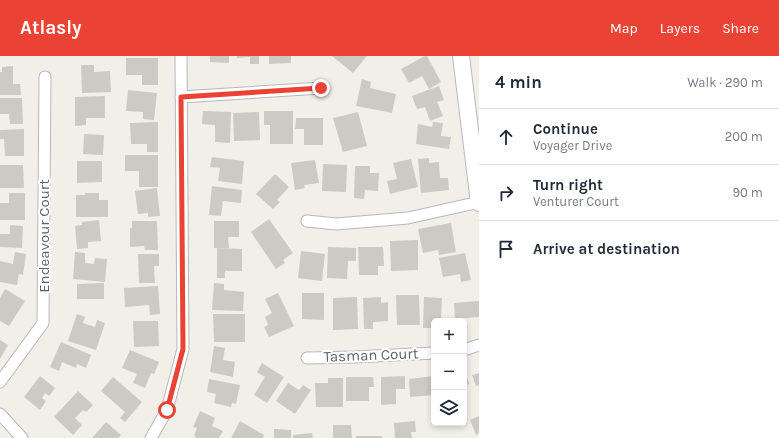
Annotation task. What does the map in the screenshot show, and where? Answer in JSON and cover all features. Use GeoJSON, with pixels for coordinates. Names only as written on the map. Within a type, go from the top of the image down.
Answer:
{"type":"FeatureCollection","features":[{"type":"Feature","properties":{"kind":"street"},"geometry":{"type":"LineString","coordinates":[[151,438],[167,410],[183,349],[181,56]]}},
{"type":"Feature","properties":{"kind":"street"},"geometry":{"type":"LineString","coordinates":[[307,220],[336,224],[408,218],[479,203],[461,56]]}},
{"type":"Feature","properties":{"kind":"street","name":"Endeavour Court"},"geometry":{"type":"LineString","coordinates":[[0,382],[43,323],[45,77]]}},
{"type":"Feature","properties":{"kind":"street"},"geometry":{"type":"LineString","coordinates":[[181,97],[321,88]]}},
{"type":"Feature","properties":{"kind":"street"},"geometry":{"type":"LineString","coordinates":[[467,349],[479,345]]}},
{"type":"Feature","properties":{"kind":"street","name":"Tasman Court"},"geometry":{"type":"LineString","coordinates":[[307,358],[431,353]]}},
{"type":"Feature","properties":{"kind":"street"},"geometry":{"type":"LineString","coordinates":[[0,414],[22,438]]}},
{"type":"Feature","properties":{"kind":"building"},"geometry":{"type":"Polygon","coordinates":[[[210,56],[229,56],[229,63],[210,62],[210,56]]]}},
{"type":"Feature","properties":{"kind":"building"},"geometry":{"type":"Polygon","coordinates":[[[237,56],[259,56],[259,64],[250,64],[250,57],[237,58],[237,56]]]}},
{"type":"Feature","properties":{"kind":"building"},"geometry":{"type":"Polygon","coordinates":[[[269,56],[291,56],[291,63],[269,64],[269,56]]]}},
{"type":"Feature","properties":{"kind":"building"},"geometry":{"type":"Polygon","coordinates":[[[332,56],[367,56],[353,73],[332,56]]]}},
{"type":"Feature","properties":{"kind":"building"},"geometry":{"type":"Polygon","coordinates":[[[427,56],[441,82],[429,89],[422,76],[409,83],[401,69],[427,56]]]}},
{"type":"Feature","properties":{"kind":"building"},"geometry":{"type":"Polygon","coordinates":[[[126,58],[158,58],[158,85],[142,85],[142,75],[126,75],[126,58]]]}},
{"type":"Feature","properties":{"kind":"building"},"geometry":{"type":"Polygon","coordinates":[[[81,65],[94,65],[94,72],[110,71],[111,92],[82,93],[81,65]]]}},
{"type":"Feature","properties":{"kind":"building"},"geometry":{"type":"Polygon","coordinates":[[[13,66],[13,84],[20,84],[21,95],[0,95],[0,72],[2,72],[2,67],[13,66]]]}},
{"type":"Feature","properties":{"kind":"building"},"geometry":{"type":"Polygon","coordinates":[[[362,79],[371,82],[370,88],[396,94],[392,113],[356,106],[362,79]]]}},
{"type":"Feature","properties":{"kind":"building"},"geometry":{"type":"Polygon","coordinates":[[[439,86],[444,100],[437,102],[443,116],[430,121],[425,107],[417,109],[412,96],[439,86]]]}},
{"type":"Feature","properties":{"kind":"building"},"geometry":{"type":"Polygon","coordinates":[[[128,90],[157,93],[154,120],[143,119],[143,112],[126,111],[128,90]]]}},
{"type":"Feature","properties":{"kind":"building"},"geometry":{"type":"Polygon","coordinates":[[[105,96],[105,118],[86,118],[86,125],[75,126],[75,97],[105,96]]]}},
{"type":"Feature","properties":{"kind":"building"},"geometry":{"type":"Polygon","coordinates":[[[0,98],[22,98],[23,124],[10,124],[9,114],[0,114],[0,98]]]}},
{"type":"Feature","properties":{"kind":"building"},"geometry":{"type":"Polygon","coordinates":[[[203,111],[231,112],[230,143],[215,142],[215,125],[202,124],[203,111]]]}},
{"type":"Feature","properties":{"kind":"building"},"geometry":{"type":"Polygon","coordinates":[[[264,111],[293,111],[293,144],[270,144],[270,125],[264,125],[264,111]]]}},
{"type":"Feature","properties":{"kind":"building"},"geometry":{"type":"Polygon","coordinates":[[[259,112],[260,140],[234,141],[233,113],[259,112]]]}},
{"type":"Feature","properties":{"kind":"building"},"geometry":{"type":"Polygon","coordinates":[[[358,112],[367,146],[343,152],[333,118],[358,112]]]}},
{"type":"Feature","properties":{"kind":"building"},"geometry":{"type":"Polygon","coordinates":[[[296,118],[323,118],[323,145],[304,145],[304,129],[295,129],[296,118]]]}},
{"type":"Feature","properties":{"kind":"building"},"geometry":{"type":"Polygon","coordinates":[[[158,122],[158,152],[147,152],[147,144],[131,144],[130,123],[158,122]]]}},
{"type":"Feature","properties":{"kind":"building"},"geometry":{"type":"Polygon","coordinates":[[[433,122],[443,123],[441,136],[451,137],[449,149],[416,144],[418,124],[432,127],[433,122]]]}},
{"type":"Feature","properties":{"kind":"building"},"geometry":{"type":"Polygon","coordinates":[[[24,129],[24,156],[5,156],[4,139],[0,139],[0,130],[24,129]]]}},
{"type":"Feature","properties":{"kind":"building"},"geometry":{"type":"Polygon","coordinates":[[[84,134],[104,135],[103,155],[83,154],[84,134]]]}},
{"type":"Feature","properties":{"kind":"building"},"geometry":{"type":"Polygon","coordinates":[[[125,155],[158,155],[158,187],[139,187],[139,171],[125,171],[125,155]]]}},
{"type":"Feature","properties":{"kind":"building"},"geometry":{"type":"Polygon","coordinates":[[[212,157],[244,161],[242,184],[218,181],[220,168],[210,167],[212,157]]]}},
{"type":"Feature","properties":{"kind":"building"},"geometry":{"type":"Polygon","coordinates":[[[429,158],[429,163],[439,162],[440,178],[448,178],[449,190],[421,193],[418,159],[429,158]]]}},
{"type":"Feature","properties":{"kind":"building"},"geometry":{"type":"Polygon","coordinates":[[[411,159],[418,187],[390,194],[387,181],[397,179],[393,163],[411,159]]]}},
{"type":"Feature","properties":{"kind":"building"},"geometry":{"type":"Polygon","coordinates":[[[315,160],[319,183],[304,185],[305,188],[295,190],[291,163],[315,160]]]}},
{"type":"Feature","properties":{"kind":"building"},"geometry":{"type":"Polygon","coordinates":[[[77,161],[102,161],[102,182],[77,183],[77,161]]]}},
{"type":"Feature","properties":{"kind":"building"},"geometry":{"type":"Polygon","coordinates":[[[323,164],[347,165],[346,192],[322,191],[323,164]]]}},
{"type":"Feature","properties":{"kind":"building"},"geometry":{"type":"Polygon","coordinates":[[[0,165],[23,165],[24,188],[0,188],[0,165]]]}},
{"type":"Feature","properties":{"kind":"building"},"geometry":{"type":"Polygon","coordinates":[[[355,166],[370,166],[370,173],[379,173],[378,191],[365,190],[364,199],[354,198],[355,166]]]}},
{"type":"Feature","properties":{"kind":"building"},"geometry":{"type":"Polygon","coordinates":[[[275,174],[289,187],[277,200],[280,202],[273,209],[256,194],[275,174]]]}},
{"type":"Feature","properties":{"kind":"building"},"geometry":{"type":"Polygon","coordinates":[[[212,186],[242,190],[241,203],[223,201],[221,216],[209,215],[212,186]]]}},
{"type":"Feature","properties":{"kind":"building"},"geometry":{"type":"Polygon","coordinates":[[[157,188],[160,216],[148,217],[148,213],[138,214],[135,191],[157,188]]]}},
{"type":"Feature","properties":{"kind":"building"},"geometry":{"type":"Polygon","coordinates":[[[9,193],[25,193],[25,220],[0,220],[0,203],[9,203],[9,193]]]}},
{"type":"Feature","properties":{"kind":"building"},"geometry":{"type":"Polygon","coordinates":[[[85,193],[99,193],[99,200],[108,200],[108,217],[76,217],[76,195],[85,195],[85,193]]]}},
{"type":"Feature","properties":{"kind":"building"},"geometry":{"type":"Polygon","coordinates":[[[269,219],[293,253],[283,260],[285,263],[276,269],[251,232],[269,219]]]}},
{"type":"Feature","properties":{"kind":"building"},"geometry":{"type":"Polygon","coordinates":[[[99,220],[101,241],[88,242],[88,248],[77,249],[75,226],[82,225],[82,222],[99,220]]]}},
{"type":"Feature","properties":{"kind":"building"},"geometry":{"type":"Polygon","coordinates":[[[132,221],[157,221],[158,250],[145,250],[144,246],[130,247],[130,228],[132,228],[132,221]]]}},
{"type":"Feature","properties":{"kind":"building"},"geometry":{"type":"Polygon","coordinates":[[[214,221],[239,221],[239,237],[228,237],[229,248],[214,248],[214,221]]]}},
{"type":"Feature","properties":{"kind":"building"},"geometry":{"type":"Polygon","coordinates":[[[451,223],[456,252],[439,255],[438,250],[423,253],[418,229],[451,223]]]}},
{"type":"Feature","properties":{"kind":"building"},"geometry":{"type":"Polygon","coordinates":[[[10,225],[23,226],[22,248],[0,247],[0,234],[10,234],[10,225]]]}},
{"type":"Feature","properties":{"kind":"building"},"geometry":{"type":"Polygon","coordinates":[[[418,240],[418,270],[391,271],[390,241],[418,240]]]}},
{"type":"Feature","properties":{"kind":"building"},"geometry":{"type":"Polygon","coordinates":[[[328,247],[356,248],[356,261],[348,261],[347,279],[327,278],[328,247]]]}},
{"type":"Feature","properties":{"kind":"building"},"geometry":{"type":"Polygon","coordinates":[[[358,247],[383,247],[384,266],[378,266],[378,275],[359,275],[358,247]]]}},
{"type":"Feature","properties":{"kind":"building"},"geometry":{"type":"Polygon","coordinates":[[[217,248],[242,249],[242,271],[225,271],[225,278],[217,278],[217,248]]]}},
{"type":"Feature","properties":{"kind":"building"},"geometry":{"type":"Polygon","coordinates":[[[301,251],[325,254],[322,281],[298,278],[301,251]]]}},
{"type":"Feature","properties":{"kind":"building"},"geometry":{"type":"Polygon","coordinates":[[[15,252],[26,254],[23,275],[19,274],[17,285],[0,282],[0,261],[13,264],[15,252]]]}},
{"type":"Feature","properties":{"kind":"building"},"geometry":{"type":"Polygon","coordinates":[[[75,252],[85,253],[85,263],[94,264],[95,258],[107,259],[105,282],[73,279],[75,252]]]}},
{"type":"Feature","properties":{"kind":"building"},"geometry":{"type":"Polygon","coordinates":[[[465,253],[471,280],[461,282],[460,274],[443,277],[439,258],[465,253]]]}},
{"type":"Feature","properties":{"kind":"building"},"geometry":{"type":"Polygon","coordinates":[[[138,254],[159,254],[159,266],[154,266],[155,283],[139,283],[138,254]]]}},
{"type":"Feature","properties":{"kind":"building"},"geometry":{"type":"Polygon","coordinates":[[[104,283],[104,299],[77,299],[77,284],[104,283]]]}},
{"type":"Feature","properties":{"kind":"building"},"geometry":{"type":"Polygon","coordinates":[[[214,283],[224,284],[224,290],[244,292],[243,311],[212,310],[214,283]]]}},
{"type":"Feature","properties":{"kind":"building"},"geometry":{"type":"Polygon","coordinates":[[[158,286],[160,314],[150,315],[149,305],[125,307],[124,288],[158,286]]]}},
{"type":"Feature","properties":{"kind":"building"},"geometry":{"type":"Polygon","coordinates":[[[5,289],[25,301],[9,326],[0,321],[0,298],[5,289]]]}},
{"type":"Feature","properties":{"kind":"building"},"geometry":{"type":"Polygon","coordinates":[[[278,293],[294,326],[269,337],[264,327],[268,325],[265,317],[272,313],[265,299],[278,293]]]}},
{"type":"Feature","properties":{"kind":"building"},"geometry":{"type":"Polygon","coordinates":[[[302,293],[324,293],[324,320],[302,319],[302,293]]]}},
{"type":"Feature","properties":{"kind":"building"},"geometry":{"type":"Polygon","coordinates":[[[396,295],[419,295],[420,325],[397,325],[396,295]]]}},
{"type":"Feature","properties":{"kind":"building"},"geometry":{"type":"Polygon","coordinates":[[[357,297],[358,329],[333,330],[333,298],[357,297]]]}},
{"type":"Feature","properties":{"kind":"building"},"geometry":{"type":"Polygon","coordinates":[[[381,297],[381,303],[388,302],[388,321],[373,322],[373,329],[364,329],[363,298],[381,297]]]}},
{"type":"Feature","properties":{"kind":"building"},"geometry":{"type":"Polygon","coordinates":[[[424,297],[442,298],[441,318],[431,318],[431,328],[423,328],[424,297]]]}},
{"type":"Feature","properties":{"kind":"building"},"geometry":{"type":"Polygon","coordinates":[[[479,301],[479,317],[455,318],[454,303],[479,301]]]}},
{"type":"Feature","properties":{"kind":"building"},"geometry":{"type":"Polygon","coordinates":[[[77,314],[85,317],[83,323],[95,327],[97,320],[105,323],[96,350],[68,341],[77,314]]]}},
{"type":"Feature","properties":{"kind":"building"},"geometry":{"type":"Polygon","coordinates":[[[213,314],[245,314],[245,342],[214,342],[213,314]]]}},
{"type":"Feature","properties":{"kind":"building"},"geometry":{"type":"Polygon","coordinates":[[[133,321],[158,321],[159,346],[134,347],[133,321]]]}},
{"type":"Feature","properties":{"kind":"building"},"geometry":{"type":"Polygon","coordinates":[[[0,340],[8,345],[0,359],[0,340]]]}},
{"type":"Feature","properties":{"kind":"building"},"geometry":{"type":"Polygon","coordinates":[[[61,342],[91,355],[86,368],[77,364],[76,368],[62,362],[59,371],[50,367],[61,342]]]}},
{"type":"Feature","properties":{"kind":"building"},"geometry":{"type":"Polygon","coordinates":[[[214,346],[225,348],[223,360],[235,362],[233,377],[210,372],[214,346]]]}},
{"type":"Feature","properties":{"kind":"building"},"geometry":{"type":"Polygon","coordinates":[[[130,350],[159,362],[154,374],[151,373],[145,388],[133,383],[137,374],[122,368],[130,350]]]}},
{"type":"Feature","properties":{"kind":"building"},"geometry":{"type":"Polygon","coordinates":[[[262,363],[284,377],[267,403],[254,395],[265,377],[257,372],[262,363]]]}},
{"type":"Feature","properties":{"kind":"building"},"geometry":{"type":"Polygon","coordinates":[[[479,373],[479,385],[476,386],[472,375],[479,373]]]}},
{"type":"Feature","properties":{"kind":"building"},"geometry":{"type":"Polygon","coordinates":[[[40,376],[55,388],[49,396],[45,393],[42,398],[46,401],[40,410],[24,397],[40,376]]]}},
{"type":"Feature","properties":{"kind":"building"},"geometry":{"type":"Polygon","coordinates":[[[405,376],[405,389],[396,389],[396,404],[381,405],[381,377],[405,376]]]}},
{"type":"Feature","properties":{"kind":"building"},"geometry":{"type":"Polygon","coordinates":[[[431,376],[431,395],[410,397],[409,379],[431,376]]]}},
{"type":"Feature","properties":{"kind":"building"},"geometry":{"type":"Polygon","coordinates":[[[113,377],[142,402],[125,422],[120,418],[125,412],[101,391],[113,377]]]}},
{"type":"Feature","properties":{"kind":"building"},"geometry":{"type":"Polygon","coordinates":[[[346,377],[373,377],[374,387],[369,387],[369,401],[346,401],[346,377]]]}},
{"type":"Feature","properties":{"kind":"building"},"geometry":{"type":"Polygon","coordinates":[[[328,378],[343,378],[343,407],[316,407],[315,383],[328,383],[328,378]]]}},
{"type":"Feature","properties":{"kind":"building"},"geometry":{"type":"Polygon","coordinates":[[[209,379],[240,385],[236,404],[232,403],[231,407],[214,403],[216,394],[207,392],[209,379]]]}},
{"type":"Feature","properties":{"kind":"building"},"geometry":{"type":"Polygon","coordinates":[[[288,383],[299,390],[303,385],[311,390],[295,414],[276,401],[288,383]]]}},
{"type":"Feature","properties":{"kind":"building"},"geometry":{"type":"Polygon","coordinates":[[[78,391],[93,405],[86,412],[83,410],[75,418],[82,425],[73,435],[54,417],[78,391]]]}},
{"type":"Feature","properties":{"kind":"building"},"geometry":{"type":"Polygon","coordinates":[[[200,411],[215,418],[212,426],[223,431],[219,438],[197,438],[194,436],[197,428],[193,427],[200,411]]]}},
{"type":"Feature","properties":{"kind":"building"},"geometry":{"type":"Polygon","coordinates":[[[479,416],[479,433],[476,435],[470,420],[479,416]]]}},
{"type":"Feature","properties":{"kind":"building"},"geometry":{"type":"Polygon","coordinates":[[[240,421],[264,435],[263,438],[231,438],[240,421]]]}},
{"type":"Feature","properties":{"kind":"building"},"geometry":{"type":"Polygon","coordinates":[[[415,421],[416,432],[411,432],[412,438],[395,438],[394,423],[415,421]]]}},
{"type":"Feature","properties":{"kind":"building"},"geometry":{"type":"Polygon","coordinates":[[[106,422],[121,435],[118,438],[92,438],[106,422]]]}},
{"type":"Feature","properties":{"kind":"building"},"geometry":{"type":"Polygon","coordinates":[[[333,425],[351,425],[352,438],[333,438],[333,425]]]}},
{"type":"Feature","properties":{"kind":"building"},"geometry":{"type":"Polygon","coordinates":[[[274,429],[291,430],[291,438],[274,438],[274,429]]]}},
{"type":"Feature","properties":{"kind":"building"},"geometry":{"type":"Polygon","coordinates":[[[312,433],[313,438],[293,438],[293,435],[312,433]]]}},
{"type":"Feature","properties":{"kind":"building"},"geometry":{"type":"Polygon","coordinates":[[[356,436],[382,436],[382,438],[356,438],[356,436]]]}},
{"type":"Feature","properties":{"kind":"route"},"geometry":{"type":"LineString","coordinates":[[167,410],[183,349],[181,97],[321,88]]}}]}
